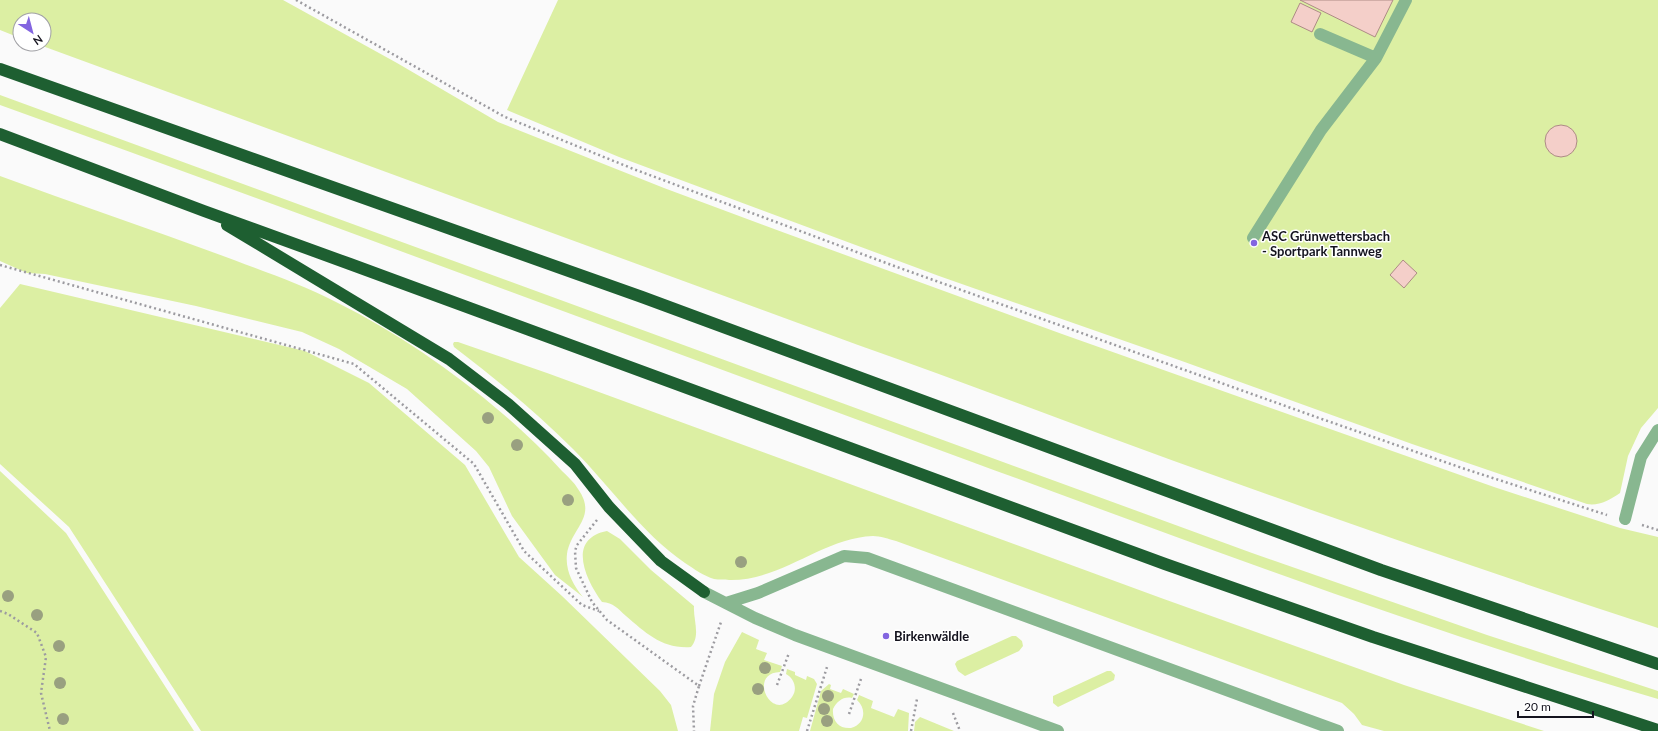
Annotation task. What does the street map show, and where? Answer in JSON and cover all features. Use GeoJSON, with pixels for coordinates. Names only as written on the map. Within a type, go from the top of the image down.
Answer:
{"type":"FeatureCollection","features":[{"type":"Feature","properties":{"kind":"highway"},"geometry":{"type":"LineString","coordinates":[[0,69],[642,297],[1381,570],[1658,664]]}},
{"type":"Feature","properties":{"kind":"highway"},"geometry":{"type":"LineString","coordinates":[[0,134],[204,211],[1165,564],[1380,639],[1658,730]]}},
{"type":"Feature","properties":{"kind":"highway"},"geometry":{"type":"LineString","coordinates":[[204,211],[449,359],[508,404],[575,464],[609,507],[661,561],[704,592]]}},
{"type":"Feature","properties":{"kind":"lane"},"geometry":{"type":"LineString","coordinates":[[1253,238],[1321,130],[1376,58],[1406,0]]}},
{"type":"Feature","properties":{"kind":"lane"},"geometry":{"type":"LineString","coordinates":[[1320,34],[1376,58]]}},
{"type":"Feature","properties":{"kind":"lane"},"geometry":{"type":"LineString","coordinates":[[1625,519],[1641,457],[1658,430]]}},
{"type":"Feature","properties":{"kind":"lane"},"geometry":{"type":"LineString","coordinates":[[726,604],[758,593],[844,556],[867,558],[1338,731]]}},
{"type":"Feature","properties":{"kind":"lane"},"geometry":{"type":"LineString","coordinates":[[704,592],[755,618],[795,635],[1058,731]]}},
{"type":"Feature","properties":{"kind":"path"},"geometry":{"type":"LineString","coordinates":[[296,0],[505,117],[636,170],[905,270],[1465,470],[1658,530]]}},
{"type":"Feature","properties":{"kind":"path"},"geometry":{"type":"LineString","coordinates":[[0,265],[354,364],[474,464],[524,551],[582,605],[599,611]]}},
{"type":"Feature","properties":{"kind":"path"},"geometry":{"type":"LineString","coordinates":[[584,534],[577,545],[576,568],[592,602],[607,620],[699,686]]}},
{"type":"Feature","properties":{"kind":"path"},"geometry":{"type":"LineString","coordinates":[[0,611],[8,614],[37,633],[46,657],[41,693],[50,731]]}},
{"type":"Feature","properties":{"kind":"path"},"geometry":{"type":"LineString","coordinates":[[777,685],[795,635]]}},
{"type":"Feature","properties":{"kind":"path"},"geometry":{"type":"LineString","coordinates":[[694,731],[693,706],[716,636]]}},
{"type":"Feature","properties":{"kind":"path"},"geometry":{"type":"LineString","coordinates":[[807,731],[833,649]]}},
{"type":"Feature","properties":{"kind":"path"},"geometry":{"type":"LineString","coordinates":[[849,714],[867,661]]}},
{"type":"Feature","properties":{"kind":"path"},"geometry":{"type":"LineString","coordinates":[[911,731],[922,681]]}},
{"type":"Feature","properties":{"kind":"green space"},"geometry":{"type":"Polygon","coordinates":[[[0,0],[283,0],[397,63],[498,122],[664,188],[1062,334],[1494,487],[1620,528],[1658,537],[1658,628],[1537,588],[1174,461],[52,49],[52,12],[12,12],[12,35],[0,30],[0,0]]]}},
{"type":"Feature","properties":{"kind":"green space","name":"ASC Grünwettersbach - Sportpark Tannweg"},"geometry":{"type":"Polygon","coordinates":[[[558,0],[1658,0],[1658,408],[1641,428],[1628,456],[1620,493],[1604,502],[1587,504],[1412,444],[939,276],[619,157],[507,110],[558,0]]]}},
{"type":"Feature","properties":{"kind":"green space"},"geometry":{"type":"Polygon","coordinates":[[[0,95],[1252,553],[1487,635],[1658,691],[1658,699],[1571,673],[1399,616],[1142,524],[0,105],[0,95]]]}},
{"type":"Feature","properties":{"kind":"green space"},"geometry":{"type":"Polygon","coordinates":[[[0,176],[205,249],[311,290],[380,326],[444,367],[519,428],[548,456],[578,489],[585,507],[584,515],[582,522],[569,545],[567,566],[570,577],[583,597],[555,575],[512,516],[489,467],[476,451],[407,389],[339,349],[302,332],[196,306],[45,274],[27,273],[0,261],[0,176]]]}},
{"type":"Feature","properties":{"kind":"green space"},"geometry":{"type":"Polygon","coordinates":[[[20,284],[305,351],[369,383],[465,465],[519,557],[562,596],[660,691],[671,705],[678,731],[201,731],[69,527],[0,464],[0,308],[20,284]]]}},
{"type":"Feature","properties":{"kind":"green space"},"geometry":{"type":"Polygon","coordinates":[[[454,342],[458,342],[547,373],[1161,598],[1404,685],[1544,731],[1384,731],[1362,725],[1354,714],[1342,703],[879,536],[854,539],[836,544],[767,574],[729,580],[710,578],[685,563],[654,538],[573,449],[515,396],[454,347],[454,342]]]}},
{"type":"Feature","properties":{"kind":"green space"},"geometry":{"type":"Polygon","coordinates":[[[0,471],[66,533],[194,731],[0,731],[0,471]]]}},
{"type":"Feature","properties":{"kind":"green space"},"geometry":{"type":"Polygon","coordinates":[[[607,531],[620,539],[651,570],[694,606],[696,638],[691,647],[671,645],[655,639],[615,606],[610,603],[602,602],[590,583],[583,561],[583,551],[587,542],[594,535],[607,531]]]}},
{"type":"Feature","properties":{"kind":"green space"},"geometry":{"type":"Polygon","coordinates":[[[742,632],[759,640],[756,649],[767,653],[764,660],[782,666],[780,672],[770,674],[765,680],[764,687],[766,695],[771,701],[777,705],[784,704],[794,694],[795,687],[791,678],[786,674],[787,669],[795,672],[795,675],[806,680],[807,676],[814,679],[817,684],[807,718],[803,717],[799,731],[710,731],[714,694],[725,662],[742,632]]]}},
{"type":"Feature","properties":{"kind":"green space"},"geometry":{"type":"Polygon","coordinates":[[[1012,636],[1016,636],[1022,641],[1023,646],[1019,651],[965,676],[958,671],[955,664],[957,661],[1012,636]]]}},
{"type":"Feature","properties":{"kind":"green space"},"geometry":{"type":"Polygon","coordinates":[[[1107,671],[1111,671],[1115,675],[1114,680],[1058,707],[1053,703],[1053,696],[1107,671]]]}},
{"type":"Feature","properties":{"kind":"green space"},"geometry":{"type":"Polygon","coordinates":[[[829,684],[831,685],[830,689],[841,693],[843,689],[854,694],[852,698],[841,700],[833,709],[835,721],[840,726],[851,728],[856,726],[862,720],[862,708],[857,700],[859,695],[873,701],[871,708],[894,717],[898,709],[909,713],[908,731],[810,731],[821,691],[829,684]]]}},
{"type":"Feature","properties":{"kind":"green space"},"geometry":{"type":"Polygon","coordinates":[[[920,717],[954,731],[914,731],[915,722],[920,717]]]}},
{"type":"Feature","properties":{"kind":"building"},"geometry":{"type":"Polygon","coordinates":[[[1300,0],[1393,0],[1375,37],[1300,0]]]}},
{"type":"Feature","properties":{"kind":"building"},"geometry":{"type":"Polygon","coordinates":[[[1300,3],[1321,13],[1312,32],[1291,22],[1300,3]]]}},
{"type":"Feature","properties":{"kind":"building"},"geometry":{"type":"Polygon","coordinates":[[[1561,125],[1567,126],[1574,132],[1577,141],[1576,147],[1570,154],[1561,157],[1555,156],[1548,150],[1545,141],[1546,135],[1552,128],[1561,125]]]}},
{"type":"Feature","properties":{"kind":"building"},"geometry":{"type":"Polygon","coordinates":[[[1403,260],[1417,273],[1404,288],[1390,275],[1403,260]]]}},
{"type":"Feature","properties":{"kind":"place","name":"ASC Grünwettersbach - Sportpark Tannweg"},"geometry":{"type":"Point","coordinates":[1254,243]}},
{"type":"Feature","properties":{"kind":"place","name":"Birkenwäldle"},"geometry":{"type":"Point","coordinates":[886,636]}}]}
